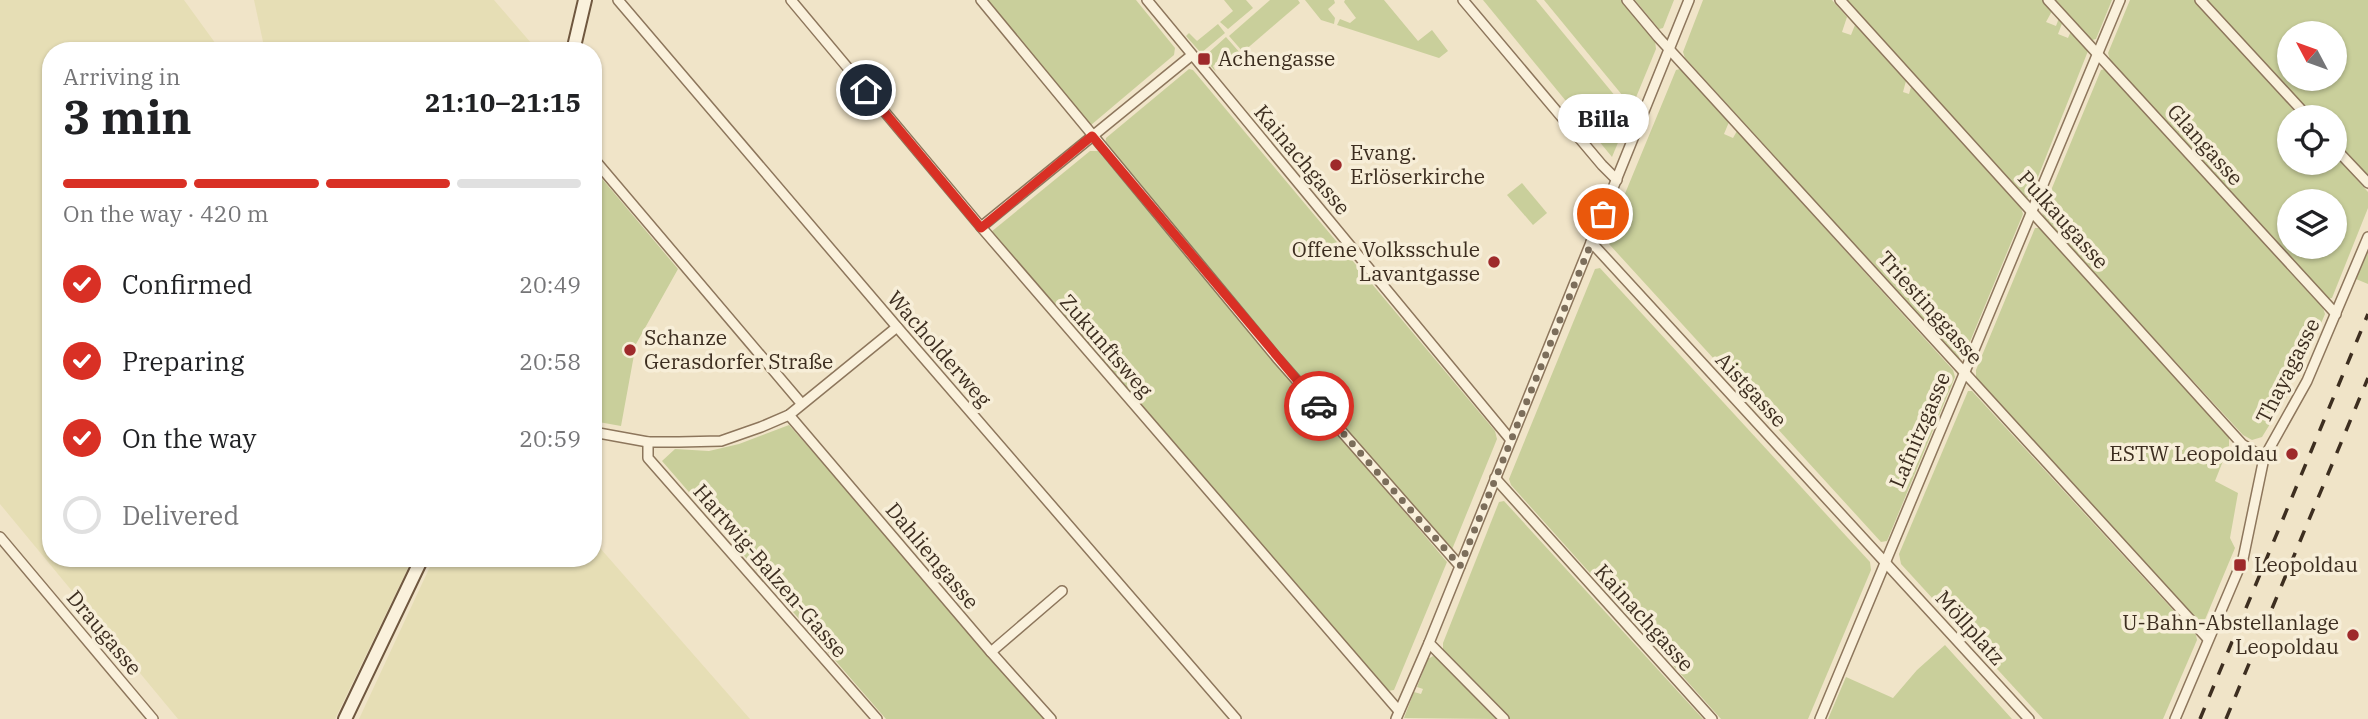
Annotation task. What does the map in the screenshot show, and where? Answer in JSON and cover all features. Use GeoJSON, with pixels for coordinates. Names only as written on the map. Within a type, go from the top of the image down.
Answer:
{"type":"FeatureCollection","features":[{"type":"Feature","properties":{"kind":"main road"},"geometry":{"type":"LineString","coordinates":[[575,42],[585,0]]}},
{"type":"Feature","properties":{"kind":"main road"},"geometry":{"type":"LineString","coordinates":[[345,719],[418,567]]}},
{"type":"Feature","properties":{"kind":"street","name":"Wacholderweg"},"geometry":{"type":"LineString","coordinates":[[618,0],[1236,719]]}},
{"type":"Feature","properties":{"kind":"street","name":"Zukunftsweg"},"geometry":{"type":"LineString","coordinates":[[791,0],[981,228],[1397,715]]}},
{"type":"Feature","properties":{"kind":"street"},"geometry":{"type":"LineString","coordinates":[[981,0],[1278,358],[1460,566]]}},
{"type":"Feature","properties":{"kind":"street","name":"Kainachgasse"},"geometry":{"type":"LineString","coordinates":[[1147,0],[1510,439]]}},
{"type":"Feature","properties":{"kind":"street"},"geometry":{"type":"LineString","coordinates":[[1463,0],[1617,180]]}},
{"type":"Feature","properties":{"kind":"street","name":"Triestinggasse"},"geometry":{"type":"LineString","coordinates":[[1627,0],[1669,50],[2208,639]]}},
{"type":"Feature","properties":{"kind":"street"},"geometry":{"type":"LineString","coordinates":[[1397,715],[1429,643],[1689,0]]}},
{"type":"Feature","properties":{"kind":"street","name":"Pulkaugasse"},"geometry":{"type":"LineString","coordinates":[[1840,0],[2242,444],[2264,458]]}},
{"type":"Feature","properties":{"kind":"street","name":"Glangasse"},"geometry":{"type":"LineString","coordinates":[[2048,0],[2336,314]]}},
{"type":"Feature","properties":{"kind":"street","name":"Lafnitzgasse"},"geometry":{"type":"LineString","coordinates":[[1819,719],[2120,0]]}},
{"type":"Feature","properties":{"kind":"street"},"geometry":{"type":"LineString","coordinates":[[2200,0],[2297,105]]}},
{"type":"Feature","properties":{"kind":"street"},"geometry":{"type":"LineString","coordinates":[[981,228],[1192,55]]}},
{"type":"Feature","properties":{"kind":"street"},"geometry":{"type":"LineString","coordinates":[[2347,161],[2368,183]]}},
{"type":"Feature","properties":{"kind":"street"},"geometry":{"type":"LineString","coordinates":[[602,169],[802,403]]}},
{"type":"Feature","properties":{"kind":"street","name":"Thayagasse"},"geometry":{"type":"LineString","coordinates":[[2175,719],[2243,559],[2264,458],[2307,381],[2368,237]]}},
{"type":"Feature","properties":{"kind":"street","name":"Aistgasse"},"geometry":{"type":"LineString","coordinates":[[1591,243],[1885,561]]}},
{"type":"Feature","properties":{"kind":"street"},"geometry":{"type":"LineString","coordinates":[[602,434],[648,442],[721,441],[761,427],[789,415],[897,327]]}},
{"type":"Feature","properties":{"kind":"street","name":"Dahliengasse"},"geometry":{"type":"LineString","coordinates":[[789,415],[1051,719]]}},
{"type":"Feature","properties":{"kind":"street","name":"Hartwig-Balzen-Gasse"},"geometry":{"type":"LineString","coordinates":[[648,442],[648,458],[877,719]]}},
{"type":"Feature","properties":{"kind":"street","name":"Kainachgasse"},"geometry":{"type":"LineString","coordinates":[[1495,478],[1712,719]]}},
{"type":"Feature","properties":{"kind":"street","name":"Draugasse"},"geometry":{"type":"LineString","coordinates":[[0,537],[153,719]]}},
{"type":"Feature","properties":{"kind":"street","name":"Möllplatz"},"geometry":{"type":"LineString","coordinates":[[1885,561],[2029,719]]}},
{"type":"Feature","properties":{"kind":"street"},"geometry":{"type":"LineString","coordinates":[[991,652],[1062,591]]}},
{"type":"Feature","properties":{"kind":"street"},"geometry":{"type":"LineString","coordinates":[[1429,643],[1504,719]]}},
{"type":"Feature","properties":{"kind":"shaded area"},"geometry":{"type":"Polygon","coordinates":[[[0,0],[184,0],[214,42],[42,42],[42,555],[0,504],[0,0]]]}},
{"type":"Feature","properties":{"kind":"shaded area"},"geometry":{"type":"Polygon","coordinates":[[[254,0],[494,0],[530,42],[263,42],[254,0]]]}},
{"type":"Feature","properties":{"kind":"shaded area"},"geometry":{"type":"Polygon","coordinates":[[[602,550],[750,719],[359,719],[430,567],[602,567],[602,550]]]}},
{"type":"Feature","properties":{"kind":"shaded area"},"geometry":{"type":"Polygon","coordinates":[[[52,567],[409,567],[335,719],[178,719],[52,567]]]}},
{"type":"Feature","properties":{"kind":"green space"},"geometry":{"type":"Polygon","coordinates":[[[983,0],[1136,0],[1175,48],[1174,55],[1091,125],[983,0]]]}},
{"type":"Feature","properties":{"kind":"green space"},"geometry":{"type":"Polygon","coordinates":[[[1224,0],[1246,0],[1253,8],[1228,29],[1220,22],[1233,11],[1224,0]]]}},
{"type":"Feature","properties":{"kind":"green space"},"geometry":{"type":"Polygon","coordinates":[[[1270,0],[1298,0],[1300,3],[1243,52],[1229,36],[1270,0]]]}},
{"type":"Feature","properties":{"kind":"green space"},"geometry":{"type":"Polygon","coordinates":[[[1305,0],[1334,0],[1335,3],[1328,9],[1335,18],[1334,24],[1321,20],[1305,0]]]}},
{"type":"Feature","properties":{"kind":"green space"},"geometry":{"type":"Polygon","coordinates":[[[1345,0],[1384,0],[1418,41],[1432,30],[1448,51],[1439,58],[1337,25],[1340,19],[1350,23],[1356,18],[1345,0]]]}},
{"type":"Feature","properties":{"kind":"green space"},"geometry":{"type":"Polygon","coordinates":[[[1483,0],[1536,0],[1630,114],[1612,157],[1483,0]]]}},
{"type":"Feature","properties":{"kind":"green space"},"geometry":{"type":"Polygon","coordinates":[[[1544,0],[1622,0],[1655,40],[1656,49],[1632,107],[1544,0]]]}},
{"type":"Feature","properties":{"kind":"green space"},"geometry":{"type":"Polygon","coordinates":[[[1635,0],[1674,0],[1663,28],[1659,29],[1635,0]]]}},
{"type":"Feature","properties":{"kind":"green space"},"geometry":{"type":"Polygon","coordinates":[[[1703,0],[1832,0],[1847,17],[1842,32],[1851,35],[1855,25],[1906,81],[1903,92],[1909,94],[1911,87],[2021,208],[2023,214],[1964,356],[1958,358],[1685,58],[1683,52],[1703,0]]]}},
{"type":"Feature","properties":{"kind":"green space"},"geometry":{"type":"Polygon","coordinates":[[[1844,0],[2043,0],[2052,11],[2046,22],[2056,26],[2059,18],[2063,21],[2058,34],[2068,38],[2071,31],[2088,51],[2030,197],[2025,198],[1844,0]]]}},
{"type":"Feature","properties":{"kind":"green space"},"geometry":{"type":"Polygon","coordinates":[[[2055,0],[2112,0],[2096,39],[2092,40],[2055,0]]]}},
{"type":"Feature","properties":{"kind":"green space"},"geometry":{"type":"Polygon","coordinates":[[[2130,0],[2194,0],[2289,105],[2277,105],[2277,175],[2347,175],[2347,168],[2368,192],[2368,208],[2332,298],[2327,299],[2291,259],[2347,259],[2347,189],[2277,189],[2277,244],[2110,60],[2108,53],[2130,0]]]}},
{"type":"Feature","properties":{"kind":"green space"},"geometry":{"type":"Polygon","coordinates":[[[2206,0],[2368,0],[2368,178],[2347,154],[2347,105],[2301,105],[2288,91],[2347,91],[2347,21],[2277,21],[2277,78],[2206,0]]]}},
{"type":"Feature","properties":{"kind":"green space"},"geometry":{"type":"Polygon","coordinates":[[[1218,24],[1225,33],[1201,53],[1186,36],[1189,33],[1197,41],[1218,24]]]}},
{"type":"Feature","properties":{"kind":"green space"},"geometry":{"type":"Polygon","coordinates":[[[1226,37],[1241,54],[1234,60],[1228,53],[1213,66],[1216,72],[1207,62],[1210,59],[1206,55],[1226,37]]]}},
{"type":"Feature","properties":{"kind":"green space"},"geometry":{"type":"Polygon","coordinates":[[[1189,69],[1193,70],[1495,431],[1497,439],[1451,552],[1105,145],[1106,138],[1189,69]]]}},
{"type":"Feature","properties":{"kind":"green space"},"geometry":{"type":"Polygon","coordinates":[[[1680,69],[1729,122],[1724,134],[1733,138],[1737,131],[1953,370],[1955,377],[1887,541],[1881,542],[1609,244],[1610,230],[1676,70],[1680,69]]]}},
{"type":"Feature","properties":{"kind":"green space"},"geometry":{"type":"Polygon","coordinates":[[[2105,69],[2323,308],[2325,314],[2300,373],[2290,375],[2285,385],[2293,387],[2262,437],[2252,440],[2243,435],[2044,219],[2042,212],[2101,70],[2105,69]]]}},
{"type":"Feature","properties":{"kind":"green space"},"geometry":{"type":"Polygon","coordinates":[[[1090,151],[1098,151],[1447,562],[1394,690],[1387,691],[991,232],[1090,151]]]}},
{"type":"Feature","properties":{"kind":"green space"},"geometry":{"type":"Polygon","coordinates":[[[602,179],[678,269],[636,344],[621,426],[602,423],[602,179]]]}},
{"type":"Feature","properties":{"kind":"green space"},"geometry":{"type":"Polygon","coordinates":[[[1522,183],[1547,213],[1533,225],[1507,195],[1522,183]]]}},
{"type":"Feature","properties":{"kind":"green space"},"geometry":{"type":"Polygon","coordinates":[[[2035,228],[2039,228],[2229,435],[2229,446],[2215,481],[2238,493],[2230,538],[2235,548],[2204,622],[2199,623],[1976,378],[1976,370],[2035,228]]]}},
{"type":"Feature","properties":{"kind":"green space"},"geometry":{"type":"Polygon","coordinates":[[[2368,251],[2368,284],[2356,279],[2368,251]]]}},
{"type":"Feature","properties":{"kind":"green space"},"geometry":{"type":"Polygon","coordinates":[[[1600,268],[1870,562],[1871,570],[1808,719],[1721,719],[1511,485],[1509,479],[1595,269],[1600,268]]]}},
{"type":"Feature","properties":{"kind":"green space"},"geometry":{"type":"Polygon","coordinates":[[[1968,391],[1972,391],[2196,635],[2197,640],[2163,719],[2043,719],[1901,564],[1899,554],[1968,391]]]}},
{"type":"Feature","properties":{"kind":"green space"},"geometry":{"type":"Polygon","coordinates":[[[789,425],[1050,719],[886,719],[662,461],[675,449],[709,451],[739,444],[789,425]]]}},
{"type":"Feature","properties":{"kind":"green space"},"geometry":{"type":"Polygon","coordinates":[[[1504,501],[1703,719],[1510,719],[1443,650],[1443,643],[1499,502],[1504,501]]]}},
{"type":"Feature","properties":{"kind":"green space"},"geometry":{"type":"Polygon","coordinates":[[[1945,645],[2012,719],[1828,719],[1846,677],[1893,698],[1917,670],[1945,645]]]}},
{"type":"Feature","properties":{"kind":"green space"},"geometry":{"type":"Polygon","coordinates":[[[1433,656],[1496,719],[1404,718],[1414,692],[1421,694],[1423,689],[1417,687],[1428,659],[1433,656]]]}},
{"type":"Feature","properties":{"kind":"railway"},"geometry":{"type":"LineString","coordinates":[[2200,719],[2368,314]]}},
{"type":"Feature","properties":{"kind":"railway"},"geometry":{"type":"LineString","coordinates":[[2226,719],[2368,378]]}},
{"type":"Feature","properties":{"kind":"way so far"},"geometry":{"type":"LineString","coordinates":[[1319,406],[1460,566],[1603,214]]}},
{"type":"Feature","properties":{"kind":"place","name":"Achengasse"},"geometry":{"type":"Point","coordinates":[1204,59]}},
{"type":"Feature","properties":{"kind":"place","name":"Evang. Erlöserkirche"},"geometry":{"type":"Point","coordinates":[1336,165]}},
{"type":"Feature","properties":{"kind":"place","name":"Billa"},"geometry":{"type":"Point","coordinates":[1603,214]}},
{"type":"Feature","properties":{"kind":"place","name":"Offene Volksschule Lavantgasse"},"geometry":{"type":"Point","coordinates":[1494,262]}},
{"type":"Feature","properties":{"kind":"place","name":"Schanze Gerasdorfer Straße"},"geometry":{"type":"Point","coordinates":[630,350]}},
{"type":"Feature","properties":{"kind":"place","name":"ESTW Leopoldau"},"geometry":{"type":"Point","coordinates":[2292,454]}},
{"type":"Feature","properties":{"kind":"place","name":"Leopoldau"},"geometry":{"type":"Point","coordinates":[2240,565]}},
{"type":"Feature","properties":{"kind":"place","name":"U-Bahn-Abstellanlage Leopoldau"},"geometry":{"type":"Point","coordinates":[2353,635]}},
{"type":"Feature","properties":{"kind":"route"},"geometry":{"type":"LineString","coordinates":[[866,90],[981,228],[1092,136],[1319,406]]}}]}
